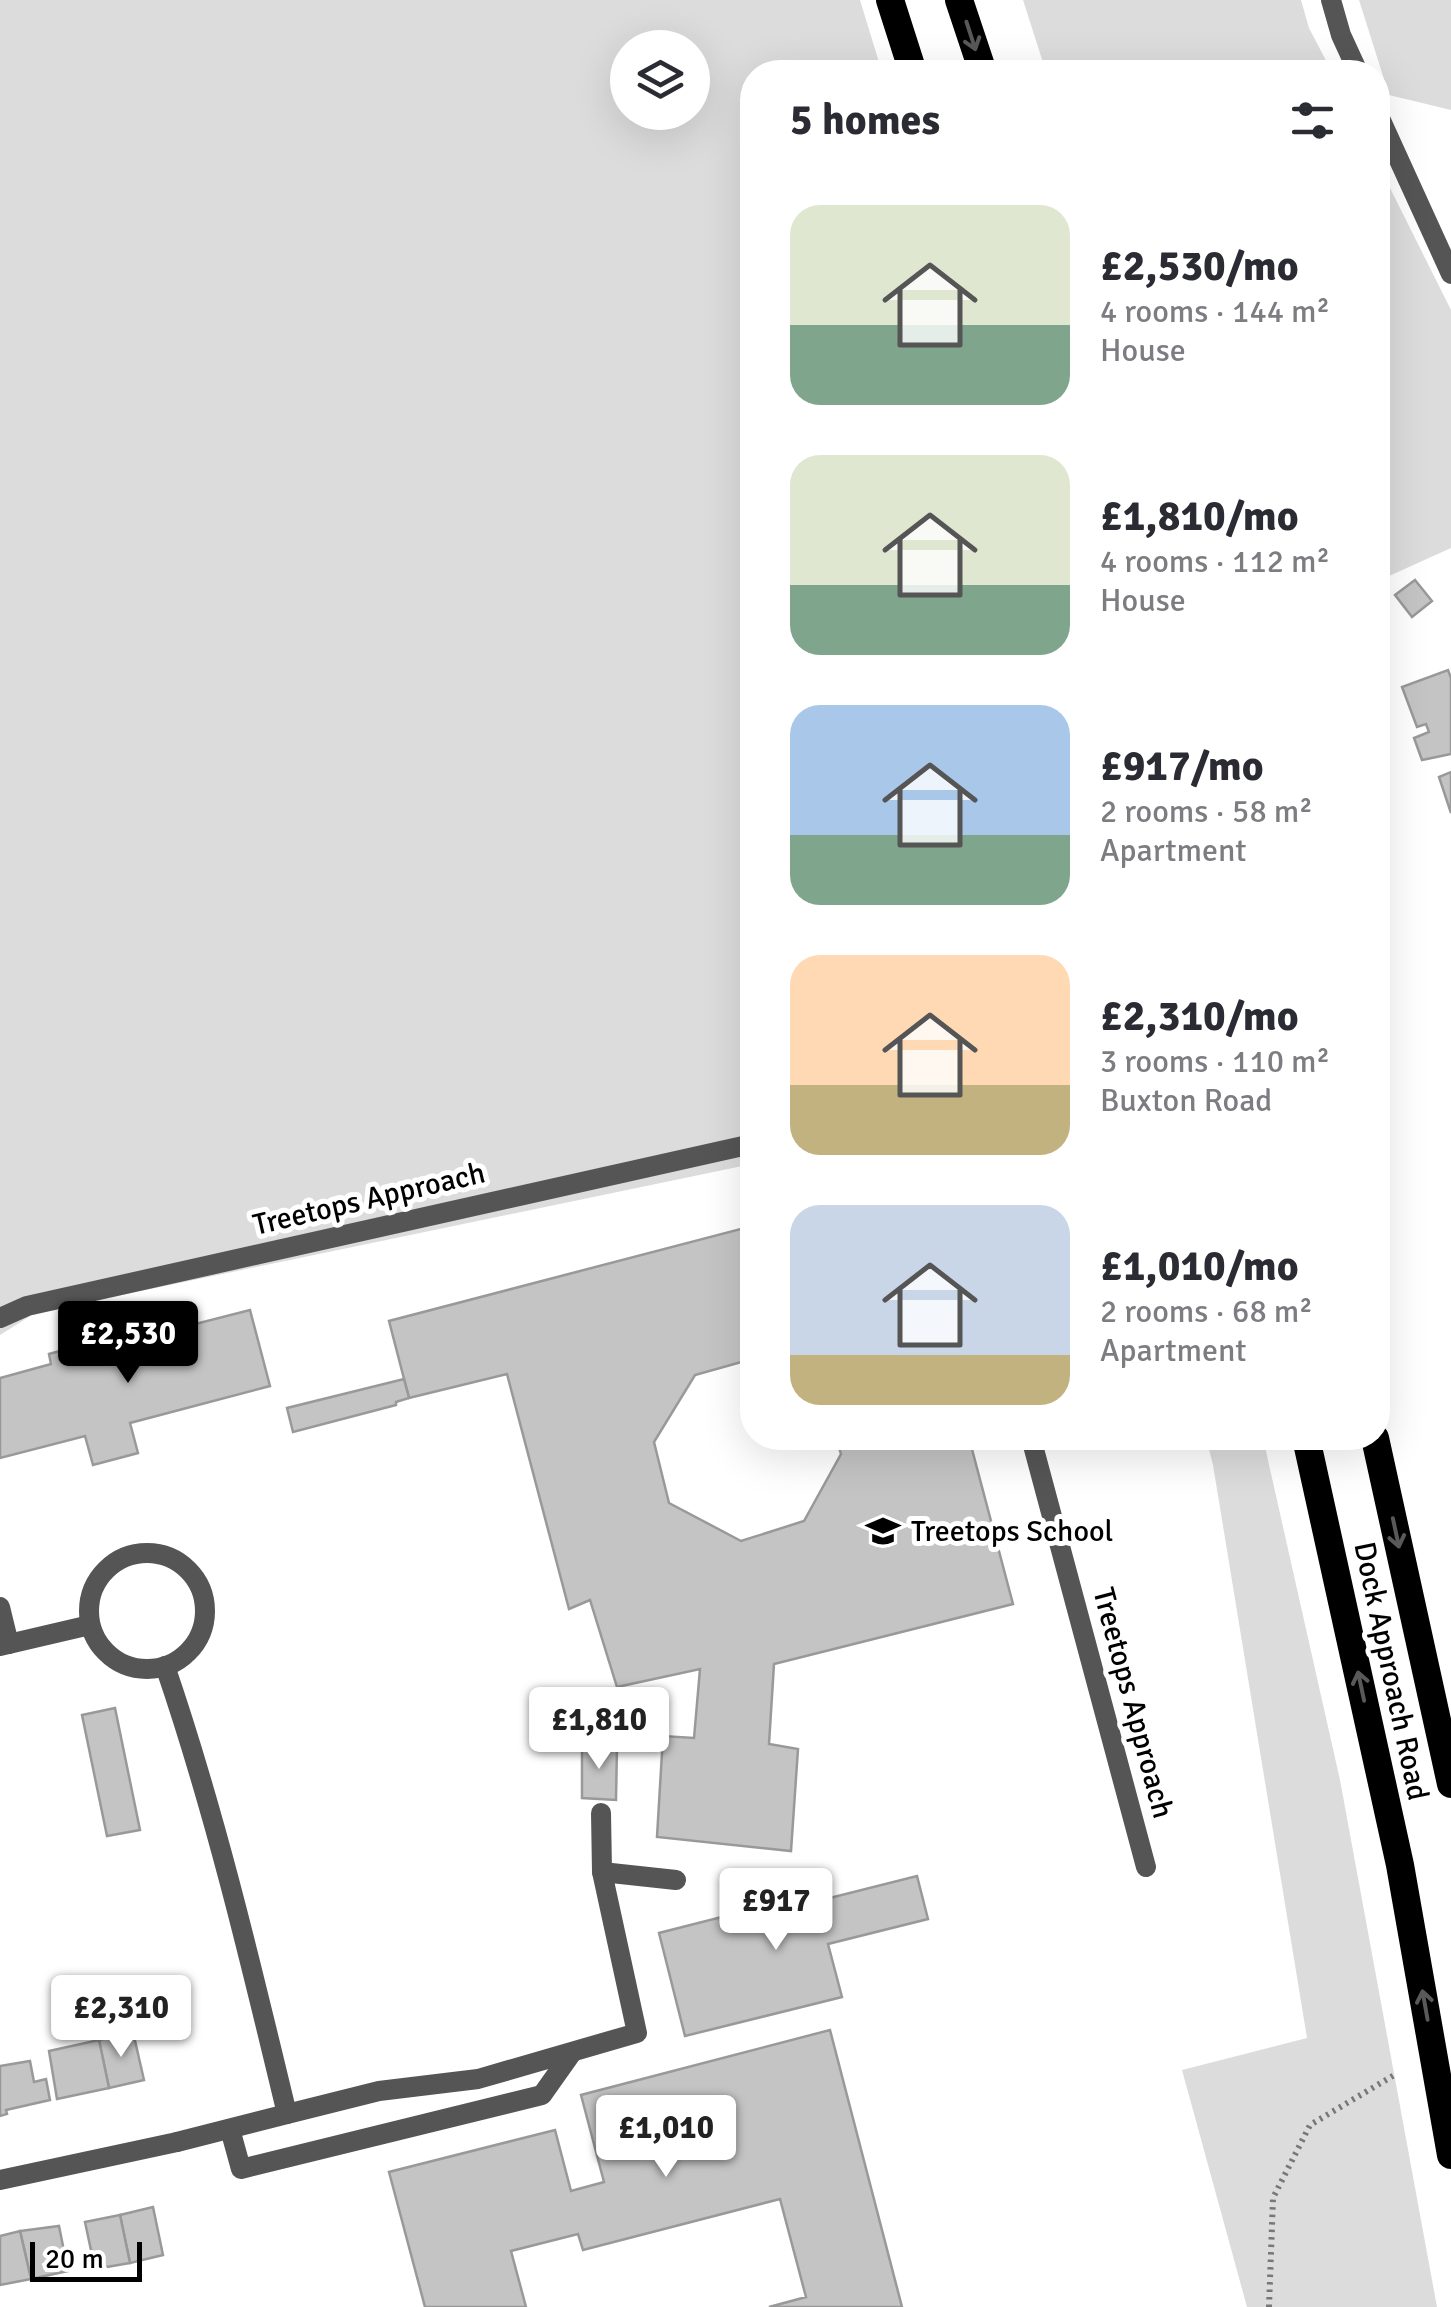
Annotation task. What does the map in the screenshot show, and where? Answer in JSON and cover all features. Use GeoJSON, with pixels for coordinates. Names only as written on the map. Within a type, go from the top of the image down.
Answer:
{"type":"FeatureCollection","features":[{"type":"Feature","properties":{"kind":"highway"},"geometry":{"type":"LineString","coordinates":[[890,0],[909,60]]}},
{"type":"Feature","properties":{"kind":"highway"},"geometry":{"type":"LineString","coordinates":[[959,0],[978,60]]}},
{"type":"Feature","properties":{"kind":"highway","name":"Dock Approach Road"},"geometry":{"type":"LineString","coordinates":[[1309,1450],[1400,1865],[1451,2155]]}},
{"type":"Feature","properties":{"kind":"highway","name":"Dock Approach Road"},"geometry":{"type":"LineString","coordinates":[[1378,1450],[1451,1784]]}},
{"type":"Feature","properties":{"kind":"street"},"geometry":{"type":"LineString","coordinates":[[1331,0],[1353,60]]}},
{"type":"Feature","properties":{"kind":"street"},"geometry":{"type":"LineString","coordinates":[[1390,140],[1451,274]]}},
{"type":"Feature","properties":{"kind":"street","name":"Treetops Approach"},"geometry":{"type":"LineString","coordinates":[[0,1318],[27,1306],[740,1147]]}},
{"type":"Feature","properties":{"kind":"street","name":"Treetops Approach"},"geometry":{"type":"LineString","coordinates":[[1034,1450],[1146,1868]]}},
{"type":"Feature","properties":{"kind":"street"},"geometry":{"type":"LineString","coordinates":[[179,1552],[210,1601],[196,1643],[182,1658],[165,1666],[127,1666],[98,1642],[90,1625],[88,1606],[103,1572],[136,1553],[179,1552]]}},
{"type":"Feature","properties":{"kind":"street"},"geometry":{"type":"LineString","coordinates":[[0,1606],[5,1645],[90,1625]]}},
{"type":"Feature","properties":{"kind":"street"},"geometry":{"type":"LineString","coordinates":[[165,1666],[183,1718],[287,2114]]}},
{"type":"Feature","properties":{"kind":"street"},"geometry":{"type":"LineString","coordinates":[[0,2180],[177,2142],[379,2091],[478,2079],[637,2033],[602,1872],[601,1813]]}},
{"type":"Feature","properties":{"kind":"street"},"geometry":{"type":"LineString","coordinates":[[602,1872],[676,1880]]}},
{"type":"Feature","properties":{"kind":"street"},"geometry":{"type":"LineString","coordinates":[[230,2129],[241,2169],[542,2095],[570,2054]]}},
{"type":"Feature","properties":{"kind":"path"},"geometry":{"type":"LineString","coordinates":[[1269,2307],[1273,2198],[1310,2125],[1396,2074]]}},
{"type":"Feature","properties":{"kind":"shaded area"},"geometry":{"type":"Polygon","coordinates":[[[0,0],[860,0],[878,60],[740,60],[740,1166],[35,1313],[0,1335],[0,0]]]}},
{"type":"Feature","properties":{"kind":"shaded area"},"geometry":{"type":"Polygon","coordinates":[[[1023,0],[1301,0],[1309,28],[1326,60],[1042,60],[1023,0]]]}},
{"type":"Feature","properties":{"kind":"shaded area"},"geometry":{"type":"Polygon","coordinates":[[[1359,0],[1451,0],[1451,110],[1390,95],[1390,60],[1378,60],[1359,0]]]}},
{"type":"Feature","properties":{"kind":"shaded area"},"geometry":{"type":"Polygon","coordinates":[[[1390,188],[1451,310],[1451,548],[1390,576],[1390,188]]]}},
{"type":"Feature","properties":{"kind":"shaded area"},"geometry":{"type":"Polygon","coordinates":[[[1209,1450],[1266,1450],[1340,1780],[1437,2307],[1247,2307],[1182,2070],[1307,2038],[1209,1450]]]}},
{"type":"Feature","properties":{"kind":"building"},"geometry":{"type":"Polygon","coordinates":[[[1415,580],[1432,601],[1412,617],[1395,595],[1415,580]]]}},
{"type":"Feature","properties":{"kind":"building"},"geometry":{"type":"Polygon","coordinates":[[[1448,670],[1451,754],[1422,760],[1414,738],[1429,732],[1426,724],[1417,727],[1402,687],[1448,670]]]}},
{"type":"Feature","properties":{"kind":"building"},"geometry":{"type":"Polygon","coordinates":[[[1451,772],[1451,813],[1439,777],[1451,772]]]}},
{"type":"Feature","properties":{"kind":"building","name":"Treetops School"},"geometry":{"type":"Polygon","coordinates":[[[740,1229],[740,1362],[695,1375],[654,1442],[669,1503],[741,1541],[804,1521],[840,1450],[972,1450],[1013,1604],[774,1664],[769,1744],[798,1749],[791,1851],[657,1837],[663,1736],[694,1738],[700,1669],[617,1687],[590,1600],[569,1609],[507,1374],[409,1398],[389,1321],[740,1229]]]}},
{"type":"Feature","properties":{"kind":"building"},"geometry":{"type":"Polygon","coordinates":[[[250,1310],[270,1386],[130,1423],[138,1453],[93,1465],[85,1436],[0,1458],[0,1378],[51,1364],[49,1354],[119,1335],[121,1343],[250,1310]]]}},
{"type":"Feature","properties":{"kind":"building"},"geometry":{"type":"Polygon","coordinates":[[[404,1379],[409,1398],[396,1405],[293,1432],[287,1408],[404,1379]]]}},
{"type":"Feature","properties":{"kind":"building"},"geometry":{"type":"Polygon","coordinates":[[[115,1708],[140,1830],[107,1836],[82,1715],[115,1708]]]}},
{"type":"Feature","properties":{"kind":"building"},"geometry":{"type":"Polygon","coordinates":[[[582,1743],[617,1746],[616,1800],[582,1798],[582,1743]]]}},
{"type":"Feature","properties":{"kind":"building"},"geometry":{"type":"Polygon","coordinates":[[[917,1876],[928,1919],[828,1944],[842,1997],[685,2036],[659,1933],[812,1894],[814,1902],[917,1876]]]}},
{"type":"Feature","properties":{"kind":"building"},"geometry":{"type":"Polygon","coordinates":[[[830,2030],[902,2307],[769,2307],[806,2297],[780,2199],[583,2250],[578,2234],[511,2251],[526,2307],[425,2307],[389,2172],[555,2130],[571,2191],[604,2182],[581,2095],[830,2030]]]}},
{"type":"Feature","properties":{"kind":"building"},"geometry":{"type":"Polygon","coordinates":[[[133,2032],[144,2080],[109,2088],[99,2040],[133,2032]]]}},
{"type":"Feature","properties":{"kind":"building"},"geometry":{"type":"Polygon","coordinates":[[[99,2040],[109,2088],[57,2099],[49,2051],[99,2040]]]}},
{"type":"Feature","properties":{"kind":"building"},"geometry":{"type":"Polygon","coordinates":[[[30,2061],[34,2082],[46,2079],[50,2100],[6,2110],[7,2114],[0,2116],[0,2066],[30,2061]]]}},
{"type":"Feature","properties":{"kind":"building"},"geometry":{"type":"Polygon","coordinates":[[[153,2207],[163,2255],[130,2263],[120,2215],[153,2207]]]}},
{"type":"Feature","properties":{"kind":"building"},"geometry":{"type":"Polygon","coordinates":[[[120,2215],[130,2263],[95,2269],[85,2222],[120,2215]]]}},
{"type":"Feature","properties":{"kind":"building"},"geometry":{"type":"Polygon","coordinates":[[[59,2226],[68,2271],[31,2279],[20,2231],[59,2226]]]}},
{"type":"Feature","properties":{"kind":"building"},"geometry":{"type":"Polygon","coordinates":[[[20,2231],[31,2279],[0,2285],[0,2236],[20,2231]]]}},
{"type":"Feature","properties":{"kind":"place","name":"Treetops School"},"geometry":{"type":"Point","coordinates":[883,1531]}}]}
